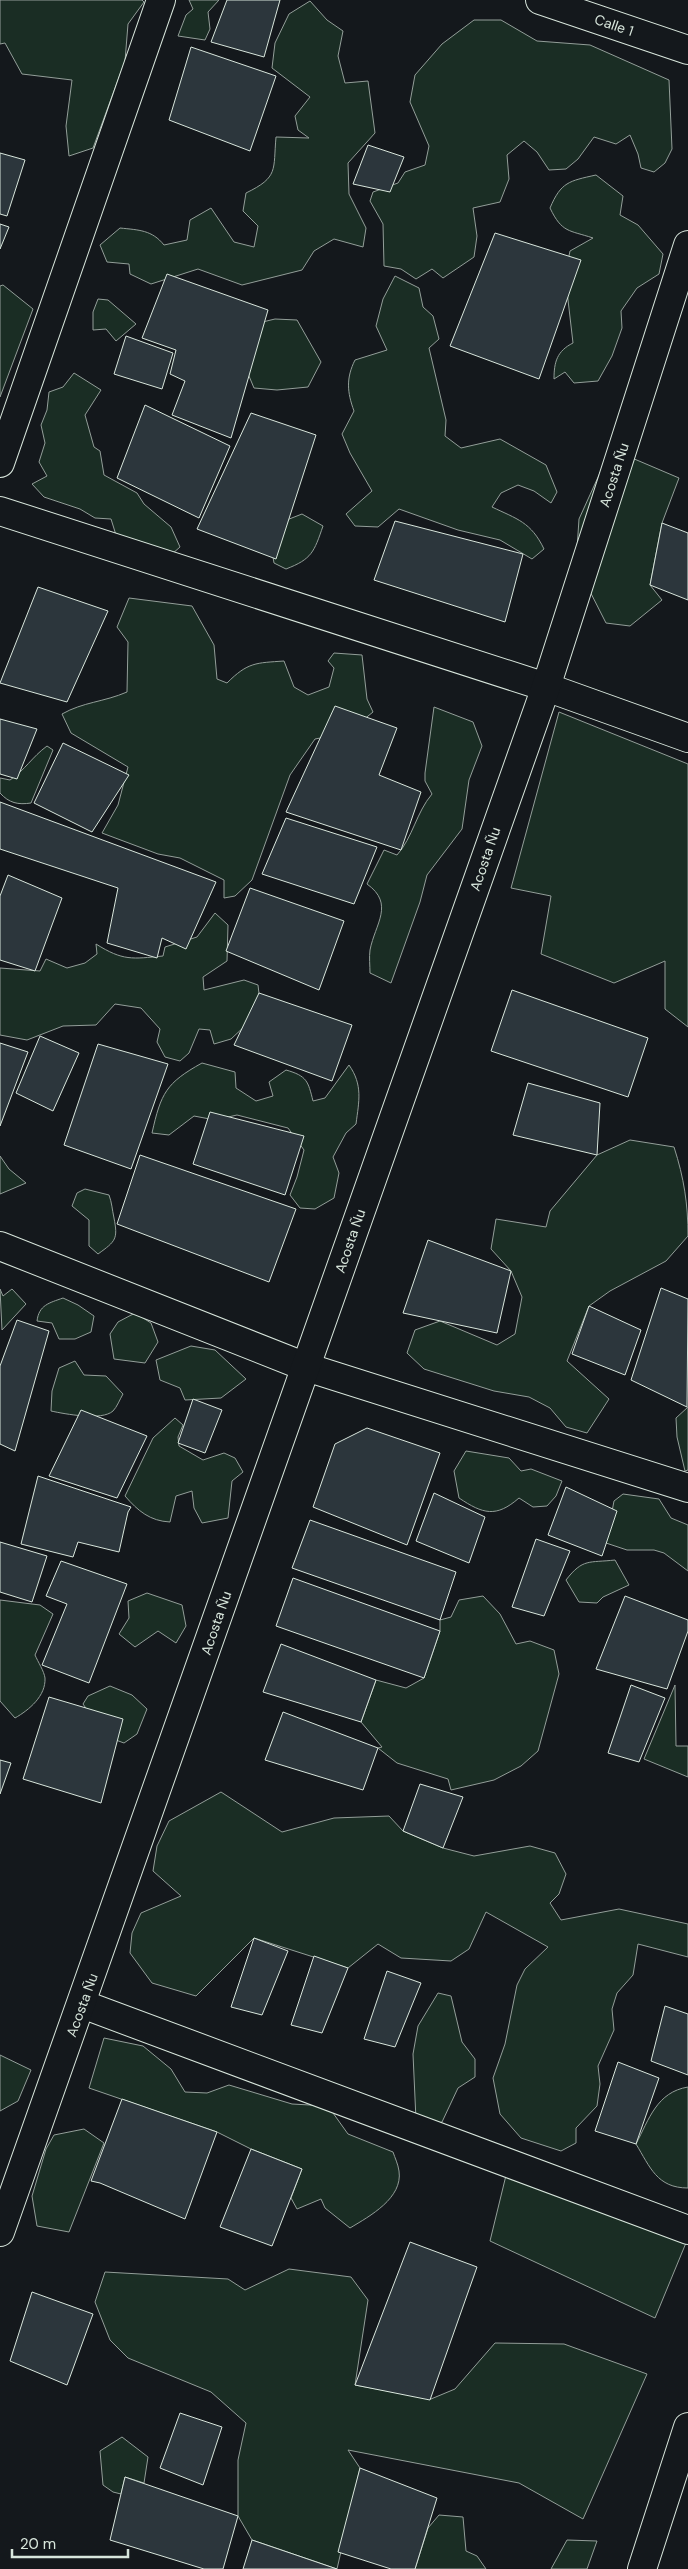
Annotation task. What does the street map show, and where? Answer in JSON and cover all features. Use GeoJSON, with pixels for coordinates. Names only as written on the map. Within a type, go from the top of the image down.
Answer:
{"type":"FeatureCollection","features":[{"type":"Feature","properties":{"kind":"street"},"geometry":{"type":"LineString","coordinates":[[0,463],[161,0]]}},
{"type":"Feature","properties":{"kind":"street","name":"Calle 1"},"geometry":{"type":"LineString","coordinates":[[540,0],[688,50]]}},
{"type":"Feature","properties":{"kind":"street","name":"Acosta Ñu"},"geometry":{"type":"LineString","coordinates":[[0,2232],[546,687],[688,245]]}},
{"type":"Feature","properties":{"kind":"street"},"geometry":{"type":"LineString","coordinates":[[0,511],[546,687],[688,738]]}},
{"type":"Feature","properties":{"kind":"street"},"geometry":{"type":"LineString","coordinates":[[0,1246],[306,1367],[688,1488]]}},
{"type":"Feature","properties":{"kind":"street"},"geometry":{"type":"LineString","coordinates":[[82,2004],[688,2230]]}},
{"type":"Feature","properties":{"kind":"street"},"geometry":{"type":"LineString","coordinates":[[642,2569],[688,2427]]}},
{"type":"Feature","properties":{"kind":"green space"},"geometry":{"type":"Polygon","coordinates":[[[0,0],[142,0],[144,2],[128,24],[125,61],[93,148],[69,156],[66,126],[72,80],[22,74],[5,43],[0,44],[0,0]]]}},
{"type":"Feature","properties":{"kind":"green space"},"geometry":{"type":"Polygon","coordinates":[[[189,0],[219,0],[208,12],[210,29],[205,40],[178,36],[186,15],[193,9],[189,0]]]}},
{"type":"Feature","properties":{"kind":"green space"},"geometry":{"type":"Polygon","coordinates":[[[310,1],[327,20],[343,31],[338,56],[345,83],[368,81],[375,133],[348,163],[349,194],[366,228],[363,247],[334,239],[314,251],[302,270],[242,285],[198,269],[151,284],[130,274],[129,264],[107,262],[100,245],[120,228],[139,230],[150,234],[155,236],[164,245],[187,240],[190,220],[211,208],[234,242],[254,247],[258,226],[243,211],[246,193],[269,177],[274,165],[276,137],[309,138],[298,130],[295,116],[310,97],[272,68],[275,43],[289,14],[310,1]]]}},
{"type":"Feature","properties":{"kind":"green space"},"geometry":{"type":"Polygon","coordinates":[[[474,20],[501,20],[537,41],[590,45],[669,80],[672,149],[665,163],[654,172],[641,168],[638,154],[630,135],[616,144],[594,137],[578,159],[566,169],[549,170],[537,152],[524,141],[507,155],[509,179],[500,202],[473,208],[477,236],[474,257],[443,278],[432,269],[416,279],[401,269],[384,266],[383,224],[370,201],[373,192],[398,183],[405,172],[425,165],[429,146],[410,102],[415,75],[442,44],[474,20]]]}},
{"type":"Feature","properties":{"kind":"green space"},"geometry":{"type":"Polygon","coordinates":[[[596,175],[623,196],[620,215],[638,225],[663,254],[659,274],[637,288],[621,311],[622,328],[612,356],[598,381],[574,383],[565,372],[554,379],[555,367],[560,353],[573,343],[565,274],[570,251],[593,238],[567,229],[558,222],[550,208],[558,193],[567,184],[596,175]]]}},
{"type":"Feature","properties":{"kind":"green space"},"geometry":{"type":"Polygon","coordinates":[[[395,276],[419,288],[423,307],[433,316],[439,339],[429,348],[446,420],[445,436],[461,448],[500,439],[546,465],[557,492],[551,503],[534,491],[518,485],[501,493],[492,507],[522,522],[534,533],[544,549],[532,559],[500,540],[458,530],[399,509],[378,527],[355,526],[346,514],[372,491],[350,453],[342,434],[354,411],[348,385],[350,373],[355,360],[387,350],[376,326],[383,299],[395,276]]]}},
{"type":"Feature","properties":{"kind":"green space"},"geometry":{"type":"Polygon","coordinates":[[[3,285],[33,309],[0,397],[0,286],[3,285]]]}},
{"type":"Feature","properties":{"kind":"green space"},"geometry":{"type":"Polygon","coordinates":[[[98,299],[108,300],[136,324],[116,341],[106,329],[93,330],[93,312],[98,299]]]}},
{"type":"Feature","properties":{"kind":"green space"},"geometry":{"type":"Polygon","coordinates":[[[275,319],[297,320],[321,362],[308,387],[277,390],[254,388],[236,345],[246,326],[275,319]]]}},
{"type":"Feature","properties":{"kind":"green space"},"geometry":{"type":"Polygon","coordinates":[[[74,373],[101,390],[85,415],[94,447],[100,451],[104,475],[137,493],[144,504],[171,527],[180,547],[172,554],[116,535],[111,519],[95,518],[80,509],[44,497],[32,484],[47,476],[39,462],[45,443],[41,425],[47,410],[49,392],[63,387],[74,373]]]}},
{"type":"Feature","properties":{"kind":"green space"},"geometry":{"type":"Polygon","coordinates":[[[632,458],[679,478],[662,523],[650,585],[662,600],[630,626],[606,623],[576,564],[579,519],[604,464],[632,458]]]}},
{"type":"Feature","properties":{"kind":"green space"},"geometry":{"type":"Polygon","coordinates":[[[302,514],[323,526],[311,554],[301,562],[286,569],[274,563],[271,545],[279,523],[302,514]]]}},
{"type":"Feature","properties":{"kind":"green space"},"geometry":{"type":"Polygon","coordinates":[[[129,598],[192,606],[214,645],[217,679],[227,683],[247,667],[266,662],[284,661],[294,687],[308,695],[329,687],[334,668],[328,661],[334,653],[362,655],[367,699],[373,712],[347,733],[315,739],[290,775],[252,880],[235,896],[224,898],[224,880],[180,858],[158,854],[102,833],[118,805],[128,767],[71,733],[62,714],[78,707],[127,692],[128,642],[117,627],[129,598]]]}},
{"type":"Feature","properties":{"kind":"green space"},"geometry":{"type":"Polygon","coordinates":[[[434,707],[473,722],[482,746],[469,780],[462,829],[427,875],[420,902],[391,983],[370,973],[370,950],[382,907],[380,899],[367,884],[384,850],[397,855],[432,794],[425,781],[425,773],[434,707]]]}},
{"type":"Feature","properties":{"kind":"green space"},"geometry":{"type":"Polygon","coordinates":[[[559,712],[688,764],[688,1027],[665,1009],[665,961],[614,983],[541,954],[551,896],[511,888],[559,712]]]}},
{"type":"Feature","properties":{"kind":"green space"},"geometry":{"type":"Polygon","coordinates":[[[47,746],[53,750],[31,803],[22,804],[14,802],[3,796],[0,793],[0,778],[10,780],[47,746]]]}},
{"type":"Feature","properties":{"kind":"green space"},"geometry":{"type":"Polygon","coordinates":[[[215,913],[228,925],[227,961],[203,977],[204,990],[244,980],[258,985],[261,1011],[231,1039],[214,1044],[210,1030],[199,1029],[189,1053],[180,1061],[165,1057],[157,1042],[160,1029],[141,1008],[115,1004],[96,1025],[63,1026],[27,1040],[0,1035],[0,968],[40,971],[46,959],[67,968],[85,963],[97,954],[96,944],[105,950],[128,958],[163,956],[165,947],[197,937],[215,913]]]}},
{"type":"Feature","properties":{"kind":"green space"},"geometry":{"type":"Polygon","coordinates":[[[202,1063],[235,1072],[236,1088],[256,1101],[273,1096],[269,1082],[286,1070],[306,1080],[313,1101],[325,1098],[349,1065],[358,1086],[358,1108],[356,1124],[346,1133],[333,1157],[339,1173],[334,1198],[315,1209],[300,1208],[290,1195],[304,1150],[288,1128],[237,1115],[215,1120],[194,1116],[169,1135],[152,1133],[162,1099],[167,1090],[180,1077],[202,1063]]]}},
{"type":"Feature","properties":{"kind":"green space"},"geometry":{"type":"Polygon","coordinates":[[[630,1140],[674,1147],[685,1191],[688,1236],[666,1261],[610,1291],[589,1306],[567,1361],[609,1399],[587,1433],[566,1427],[550,1408],[529,1397],[494,1391],[424,1369],[407,1353],[415,1330],[440,1321],[497,1345],[515,1334],[522,1297],[511,1271],[491,1249],[496,1219],[546,1227],[550,1211],[597,1155],[630,1140]]]}},
{"type":"Feature","properties":{"kind":"green space"},"geometry":{"type":"Polygon","coordinates":[[[0,1156],[9,1169],[26,1183],[0,1194],[0,1156]]]}},
{"type":"Feature","properties":{"kind":"green space"},"geometry":{"type":"Polygon","coordinates":[[[85,1189],[109,1195],[111,1203],[116,1231],[114,1239],[109,1246],[98,1254],[89,1246],[89,1220],[72,1206],[77,1193],[85,1189]]]}},
{"type":"Feature","properties":{"kind":"green space"},"geometry":{"type":"Polygon","coordinates":[[[0,1289],[3,1296],[12,1289],[26,1304],[2,1330],[0,1289]]]}},
{"type":"Feature","properties":{"kind":"green space"},"geometry":{"type":"Polygon","coordinates":[[[63,1298],[94,1316],[91,1332],[75,1339],[59,1339],[52,1323],[37,1321],[42,1308],[49,1303],[63,1298]]]}},
{"type":"Feature","properties":{"kind":"green space"},"geometry":{"type":"Polygon","coordinates":[[[135,1313],[151,1323],[158,1342],[145,1363],[114,1359],[110,1334],[118,1322],[135,1313]]]}},
{"type":"Feature","properties":{"kind":"green space"},"geometry":{"type":"Polygon","coordinates":[[[191,1346],[215,1350],[246,1379],[221,1398],[185,1400],[180,1388],[160,1380],[156,1360],[191,1346]]]}},
{"type":"Feature","properties":{"kind":"green space"},"geometry":{"type":"Polygon","coordinates":[[[75,1361],[84,1375],[106,1376],[123,1394],[113,1411],[101,1416],[92,1416],[51,1411],[52,1391],[59,1368],[75,1361]]]}},
{"type":"Feature","properties":{"kind":"green space"},"geometry":{"type":"Polygon","coordinates":[[[688,1407],[688,1470],[685,1471],[677,1437],[676,1418],[688,1407]]]}},
{"type":"Feature","properties":{"kind":"green space"},"geometry":{"type":"Polygon","coordinates":[[[175,1418],[183,1425],[178,1437],[179,1446],[203,1460],[224,1453],[235,1458],[243,1472],[232,1481],[228,1518],[202,1523],[194,1508],[192,1491],[176,1496],[170,1522],[150,1517],[125,1496],[153,1438],[175,1418]]]}},
{"type":"Feature","properties":{"kind":"green space"},"geometry":{"type":"Polygon","coordinates":[[[466,1451],[509,1458],[521,1471],[531,1469],[562,1481],[556,1496],[547,1506],[533,1507],[519,1498],[503,1509],[496,1511],[489,1512],[475,1508],[459,1498],[454,1471],[466,1451]]]}},
{"type":"Feature","properties":{"kind":"green space"},"geometry":{"type":"Polygon","coordinates":[[[623,1494],[659,1499],[671,1518],[688,1525],[688,1571],[664,1553],[654,1550],[627,1550],[606,1543],[614,1501],[623,1494]]]}},
{"type":"Feature","properties":{"kind":"green space"},"geometry":{"type":"Polygon","coordinates":[[[615,1560],[629,1585],[603,1597],[597,1603],[579,1602],[566,1580],[572,1573],[587,1563],[615,1560]]]}},
{"type":"Feature","properties":{"kind":"green space"},"geometry":{"type":"Polygon","coordinates":[[[147,1593],[182,1605],[186,1626],[176,1643],[158,1631],[135,1647],[119,1634],[129,1618],[128,1601],[147,1593]]]}},
{"type":"Feature","properties":{"kind":"green space"},"geometry":{"type":"Polygon","coordinates":[[[483,1596],[500,1614],[516,1644],[530,1641],[554,1650],[559,1674],[538,1751],[521,1766],[494,1780],[451,1790],[448,1779],[397,1763],[378,1748],[382,1747],[361,1722],[376,1680],[406,1688],[424,1678],[440,1631],[440,1620],[451,1617],[459,1600],[483,1596]]]}},
{"type":"Feature","properties":{"kind":"green space"},"geometry":{"type":"Polygon","coordinates":[[[0,1600],[40,1605],[53,1614],[35,1655],[45,1678],[43,1691],[31,1707],[15,1718],[0,1701],[0,1600]]]}},
{"type":"Feature","properties":{"kind":"green space"},"geometry":{"type":"Polygon","coordinates":[[[675,1685],[676,1746],[688,1746],[688,1777],[644,1759],[675,1685]]]}},
{"type":"Feature","properties":{"kind":"green space"},"geometry":{"type":"Polygon","coordinates":[[[110,1686],[132,1695],[147,1709],[137,1734],[124,1743],[105,1736],[83,1704],[88,1696],[110,1686]]]}},
{"type":"Feature","properties":{"kind":"green space"},"geometry":{"type":"Polygon","coordinates":[[[221,1792],[282,1832],[334,1818],[389,1816],[403,1831],[443,1848],[474,1856],[530,1846],[555,1853],[566,1874],[559,1894],[550,1903],[561,1920],[619,1909],[688,1924],[688,1957],[638,1944],[633,1975],[617,1993],[612,2009],[614,2030],[598,2066],[600,2084],[597,2106],[576,2128],[576,2143],[561,2151],[521,2138],[500,2114],[493,2078],[505,2044],[517,1985],[525,1969],[548,1947],[486,1912],[469,1949],[451,1961],[401,1958],[378,1944],[348,1968],[254,1938],[196,1996],[152,1983],[130,1953],[132,1933],[141,1913],[181,1896],[153,1871],[157,1846],[169,1821],[221,1792]]]}},
{"type":"Feature","properties":{"kind":"green space"},"geometry":{"type":"Polygon","coordinates":[[[438,1993],[451,1996],[462,2042],[475,2059],[475,2077],[458,2088],[442,2122],[432,2125],[416,2120],[413,2054],[418,2026],[438,1993]]]}},
{"type":"Feature","properties":{"kind":"green space"},"geometry":{"type":"Polygon","coordinates":[[[104,2038],[143,2046],[171,2069],[185,2092],[207,2093],[229,2085],[292,2104],[328,2106],[348,2134],[393,2152],[399,2171],[399,2181],[396,2190],[391,2198],[375,2212],[350,2228],[325,2208],[321,2199],[297,2209],[291,2198],[302,2169],[251,2149],[217,2132],[89,2088],[104,2038]]]}},
{"type":"Feature","properties":{"kind":"green space"},"geometry":{"type":"Polygon","coordinates":[[[0,2055],[31,2070],[18,2101],[0,2111],[0,2055]]]}},
{"type":"Feature","properties":{"kind":"green space"},"geometry":{"type":"Polygon","coordinates":[[[688,2087],[688,2188],[669,2184],[656,2175],[636,2144],[650,2116],[661,2101],[669,2094],[688,2087]]]}},
{"type":"Feature","properties":{"kind":"green space"},"geometry":{"type":"Polygon","coordinates":[[[84,2129],[104,2143],[69,2232],[37,2226],[32,2196],[46,2149],[54,2135],[84,2129]]]}},
{"type":"Feature","properties":{"kind":"green space"},"geometry":{"type":"Polygon","coordinates":[[[509,2163],[688,2238],[655,2318],[490,2241],[509,2163]]]}},
{"type":"Feature","properties":{"kind":"green space"},"geometry":{"type":"Polygon","coordinates":[[[289,2269],[351,2277],[368,2300],[355,2385],[431,2399],[455,2389],[495,2343],[564,2344],[647,2374],[583,2519],[519,2483],[348,2450],[360,2468],[337,2569],[252,2540],[238,2516],[238,2460],[246,2423],[211,2392],[128,2358],[110,2340],[95,2302],[105,2272],[228,2279],[245,2290],[289,2269]]]}},
{"type":"Feature","properties":{"kind":"green space"},"geometry":{"type":"Polygon","coordinates":[[[122,2437],[148,2457],[144,2483],[125,2477],[121,2494],[113,2492],[103,2485],[100,2451],[122,2437]]]}},
{"type":"Feature","properties":{"kind":"green space"},"geometry":{"type":"Polygon","coordinates":[[[439,2515],[463,2517],[466,2551],[477,2556],[486,2569],[415,2569],[428,2528],[439,2515]]]}},
{"type":"Feature","properties":{"kind":"green space"},"geometry":{"type":"Polygon","coordinates":[[[567,2540],[597,2541],[587,2569],[551,2569],[567,2540]]]}},
{"type":"Feature","properties":{"kind":"building"},"geometry":{"type":"Polygon","coordinates":[[[227,0],[280,0],[264,57],[211,42],[227,0]]]}},
{"type":"Feature","properties":{"kind":"building"},"geometry":{"type":"Polygon","coordinates":[[[191,47],[276,76],[250,151],[169,120],[191,47]]]}},
{"type":"Feature","properties":{"kind":"building"},"geometry":{"type":"Polygon","coordinates":[[[368,145],[404,157],[390,192],[353,184],[368,145]]]}},
{"type":"Feature","properties":{"kind":"building"},"geometry":{"type":"Polygon","coordinates":[[[0,153],[25,160],[7,216],[0,214],[0,153]]]}},
{"type":"Feature","properties":{"kind":"building"},"geometry":{"type":"Polygon","coordinates":[[[0,224],[9,227],[0,249],[0,224]]]}},
{"type":"Feature","properties":{"kind":"building"},"geometry":{"type":"Polygon","coordinates":[[[495,233],[581,260],[539,379],[450,346],[495,233]]]}},
{"type":"Feature","properties":{"kind":"building"},"geometry":{"type":"Polygon","coordinates":[[[167,274],[268,310],[231,438],[172,415],[185,381],[170,374],[176,350],[142,338],[167,274]]]}},
{"type":"Feature","properties":{"kind":"building"},"geometry":{"type":"Polygon","coordinates":[[[126,336],[173,353],[162,389],[114,374],[126,336]]]}},
{"type":"Feature","properties":{"kind":"building"},"geometry":{"type":"Polygon","coordinates":[[[145,405],[230,446],[199,518],[117,478],[145,405]]]}},
{"type":"Feature","properties":{"kind":"building"},"geometry":{"type":"Polygon","coordinates":[[[251,413],[316,435],[276,559],[197,529],[251,413]]]}},
{"type":"Feature","properties":{"kind":"building"},"geometry":{"type":"Polygon","coordinates":[[[395,521],[523,554],[505,622],[374,580],[395,521]]]}},
{"type":"Feature","properties":{"kind":"building"},"geometry":{"type":"Polygon","coordinates":[[[662,523],[688,533],[688,600],[650,585],[662,523]]]}},
{"type":"Feature","properties":{"kind":"building"},"geometry":{"type":"Polygon","coordinates":[[[38,587],[108,611],[67,702],[0,683],[38,587]]]}},
{"type":"Feature","properties":{"kind":"building"},"geometry":{"type":"Polygon","coordinates":[[[335,706],[397,728],[379,775],[421,792],[401,850],[286,812],[335,706]]]}},
{"type":"Feature","properties":{"kind":"building"},"geometry":{"type":"Polygon","coordinates":[[[0,719],[37,729],[17,779],[0,774],[0,719]]]}},
{"type":"Feature","properties":{"kind":"building"},"geometry":{"type":"Polygon","coordinates":[[[63,743],[129,775],[92,832],[34,803],[63,743]]]}},
{"type":"Feature","properties":{"kind":"building"},"geometry":{"type":"Polygon","coordinates":[[[0,802],[216,882],[186,949],[162,938],[157,958],[107,943],[118,888],[0,849],[0,802]]]}},
{"type":"Feature","properties":{"kind":"building"},"geometry":{"type":"Polygon","coordinates":[[[286,818],[377,847],[354,904],[262,874],[286,818]]]}},
{"type":"Feature","properties":{"kind":"building"},"geometry":{"type":"Polygon","coordinates":[[[8,875],[62,898],[35,971],[0,960],[0,896],[8,875]]]}},
{"type":"Feature","properties":{"kind":"building"},"geometry":{"type":"Polygon","coordinates":[[[250,888],[344,921],[319,990],[226,951],[250,888]]]}},
{"type":"Feature","properties":{"kind":"building"},"geometry":{"type":"Polygon","coordinates":[[[512,990],[648,1038],[628,1097],[491,1051],[512,990]]]}},
{"type":"Feature","properties":{"kind":"building"},"geometry":{"type":"Polygon","coordinates":[[[259,993],[352,1025],[332,1081],[234,1045],[259,993]]]}},
{"type":"Feature","properties":{"kind":"building"},"geometry":{"type":"Polygon","coordinates":[[[40,1036],[79,1053],[53,1111],[16,1093],[40,1036]]]}},
{"type":"Feature","properties":{"kind":"building"},"geometry":{"type":"Polygon","coordinates":[[[0,1043],[28,1052],[0,1126],[0,1043]]]}},
{"type":"Feature","properties":{"kind":"building"},"geometry":{"type":"Polygon","coordinates":[[[98,1044],[168,1064],[131,1169],[64,1145],[98,1044]]]}},
{"type":"Feature","properties":{"kind":"building"},"geometry":{"type":"Polygon","coordinates":[[[528,1083],[600,1103],[597,1155],[513,1135],[528,1083]]]}},
{"type":"Feature","properties":{"kind":"building"},"geometry":{"type":"Polygon","coordinates":[[[210,1112],[304,1136],[285,1195],[193,1164],[210,1112]]]}},
{"type":"Feature","properties":{"kind":"building"},"geometry":{"type":"Polygon","coordinates":[[[140,1155],[296,1209],[269,1282],[117,1224],[140,1155]]]}},
{"type":"Feature","properties":{"kind":"building"},"geometry":{"type":"Polygon","coordinates":[[[428,1240],[511,1271],[497,1333],[403,1313],[428,1240]]]}},
{"type":"Feature","properties":{"kind":"building"},"geometry":{"type":"Polygon","coordinates":[[[661,1288],[688,1299],[687,1407],[631,1380],[661,1288]]]}},
{"type":"Feature","properties":{"kind":"building"},"geometry":{"type":"Polygon","coordinates":[[[589,1306],[641,1330],[625,1375],[572,1354],[589,1306]]]}},
{"type":"Feature","properties":{"kind":"building"},"geometry":{"type":"Polygon","coordinates":[[[17,1320],[49,1331],[15,1451],[0,1444],[0,1366],[17,1320]]]}},
{"type":"Feature","properties":{"kind":"building"},"geometry":{"type":"Polygon","coordinates":[[[193,1399],[222,1410],[205,1453],[178,1443],[193,1399]]]}},
{"type":"Feature","properties":{"kind":"building"},"geometry":{"type":"Polygon","coordinates":[[[81,1410],[147,1436],[117,1498],[49,1476],[81,1410]]]}},
{"type":"Feature","properties":{"kind":"building"},"geometry":{"type":"Polygon","coordinates":[[[367,1428],[440,1453],[407,1545],[313,1507],[335,1444],[367,1428]]]}},
{"type":"Feature","properties":{"kind":"building"},"geometry":{"type":"Polygon","coordinates":[[[38,1476],[131,1507],[128,1512],[119,1552],[78,1542],[73,1557],[21,1544],[38,1476]]]}},
{"type":"Feature","properties":{"kind":"building"},"geometry":{"type":"Polygon","coordinates":[[[566,1487],[617,1511],[602,1556],[548,1535],[566,1487]]]}},
{"type":"Feature","properties":{"kind":"building"},"geometry":{"type":"Polygon","coordinates":[[[434,1493],[485,1517],[469,1563],[416,1541],[434,1493]]]}},
{"type":"Feature","properties":{"kind":"building"},"geometry":{"type":"Polygon","coordinates":[[[310,1520],[456,1572],[440,1620],[292,1568],[310,1520]]]}},
{"type":"Feature","properties":{"kind":"building"},"geometry":{"type":"Polygon","coordinates":[[[536,1539],[570,1551],[544,1616],[512,1607],[536,1539]]]}},
{"type":"Feature","properties":{"kind":"building"},"geometry":{"type":"Polygon","coordinates":[[[0,1542],[47,1556],[32,1602],[0,1592],[0,1542]]]}},
{"type":"Feature","properties":{"kind":"building"},"geometry":{"type":"Polygon","coordinates":[[[61,1561],[127,1584],[89,1683],[42,1665],[67,1604],[46,1596],[61,1561]]]}},
{"type":"Feature","properties":{"kind":"building"},"geometry":{"type":"Polygon","coordinates":[[[293,1578],[440,1631],[424,1678],[276,1626],[293,1578]]]}},
{"type":"Feature","properties":{"kind":"building"},"geometry":{"type":"Polygon","coordinates":[[[625,1596],[688,1620],[688,1631],[667,1689],[596,1669],[625,1596]]]}},
{"type":"Feature","properties":{"kind":"building"},"geometry":{"type":"Polygon","coordinates":[[[281,1644],[376,1680],[361,1722],[263,1692],[281,1644]]]}},
{"type":"Feature","properties":{"kind":"building"},"geometry":{"type":"Polygon","coordinates":[[[631,1685],[665,1698],[639,1762],[608,1753],[631,1685]]]}},
{"type":"Feature","properties":{"kind":"building"},"geometry":{"type":"Polygon","coordinates":[[[49,1697],[123,1719],[101,1803],[23,1779],[49,1697]]]}},
{"type":"Feature","properties":{"kind":"building"},"geometry":{"type":"Polygon","coordinates":[[[283,1712],[378,1748],[363,1790],[265,1760],[283,1712]]]}},
{"type":"Feature","properties":{"kind":"building"},"geometry":{"type":"Polygon","coordinates":[[[0,1760],[11,1763],[0,1794],[0,1760]]]}},
{"type":"Feature","properties":{"kind":"building"},"geometry":{"type":"Polygon","coordinates":[[[420,1784],[463,1797],[443,1848],[403,1831],[420,1784]]]}},
{"type":"Feature","properties":{"kind":"building"},"geometry":{"type":"Polygon","coordinates":[[[254,1938],[288,1951],[262,2015],[231,2007],[254,1938]]]}},
{"type":"Feature","properties":{"kind":"building"},"geometry":{"type":"Polygon","coordinates":[[[314,1956],[348,1968],[322,2033],[291,2025],[314,1956]]]}},
{"type":"Feature","properties":{"kind":"building"},"geometry":{"type":"Polygon","coordinates":[[[387,1971],[421,1983],[395,2047],[364,2039],[387,1971]]]}},
{"type":"Feature","properties":{"kind":"building"},"geometry":{"type":"Polygon","coordinates":[[[665,2006],[688,2014],[688,2075],[651,2061],[665,2006]]]}},
{"type":"Feature","properties":{"kind":"building"},"geometry":{"type":"Polygon","coordinates":[[[618,2062],[659,2078],[636,2144],[595,2131],[618,2062]]]}},
{"type":"Feature","properties":{"kind":"building"},"geometry":{"type":"Polygon","coordinates":[[[122,2099],[217,2132],[185,2219],[100,2183],[91,2181],[122,2099]]]}},
{"type":"Feature","properties":{"kind":"building"},"geometry":{"type":"Polygon","coordinates":[[[251,2149],[302,2169],[272,2246],[220,2227],[251,2149]]]}},
{"type":"Feature","properties":{"kind":"building"},"geometry":{"type":"Polygon","coordinates":[[[410,2242],[477,2267],[430,2400],[355,2385],[410,2242]]]}},
{"type":"Feature","properties":{"kind":"building"},"geometry":{"type":"Polygon","coordinates":[[[32,2292],[93,2314],[67,2385],[10,2361],[32,2292]]]}},
{"type":"Feature","properties":{"kind":"building"},"geometry":{"type":"Polygon","coordinates":[[[180,2413],[222,2427],[203,2485],[160,2468],[180,2413]]]}},
{"type":"Feature","properties":{"kind":"building"},"geometry":{"type":"Polygon","coordinates":[[[360,2468],[437,2498],[415,2569],[391,2569],[338,2552],[360,2468]]]}},
{"type":"Feature","properties":{"kind":"building"},"geometry":{"type":"Polygon","coordinates":[[[125,2477],[238,2516],[223,2569],[204,2569],[110,2540],[125,2477]]]}},
{"type":"Feature","properties":{"kind":"building"},"geometry":{"type":"Polygon","coordinates":[[[252,2540],[337,2569],[243,2569],[252,2540]]]}}]}
